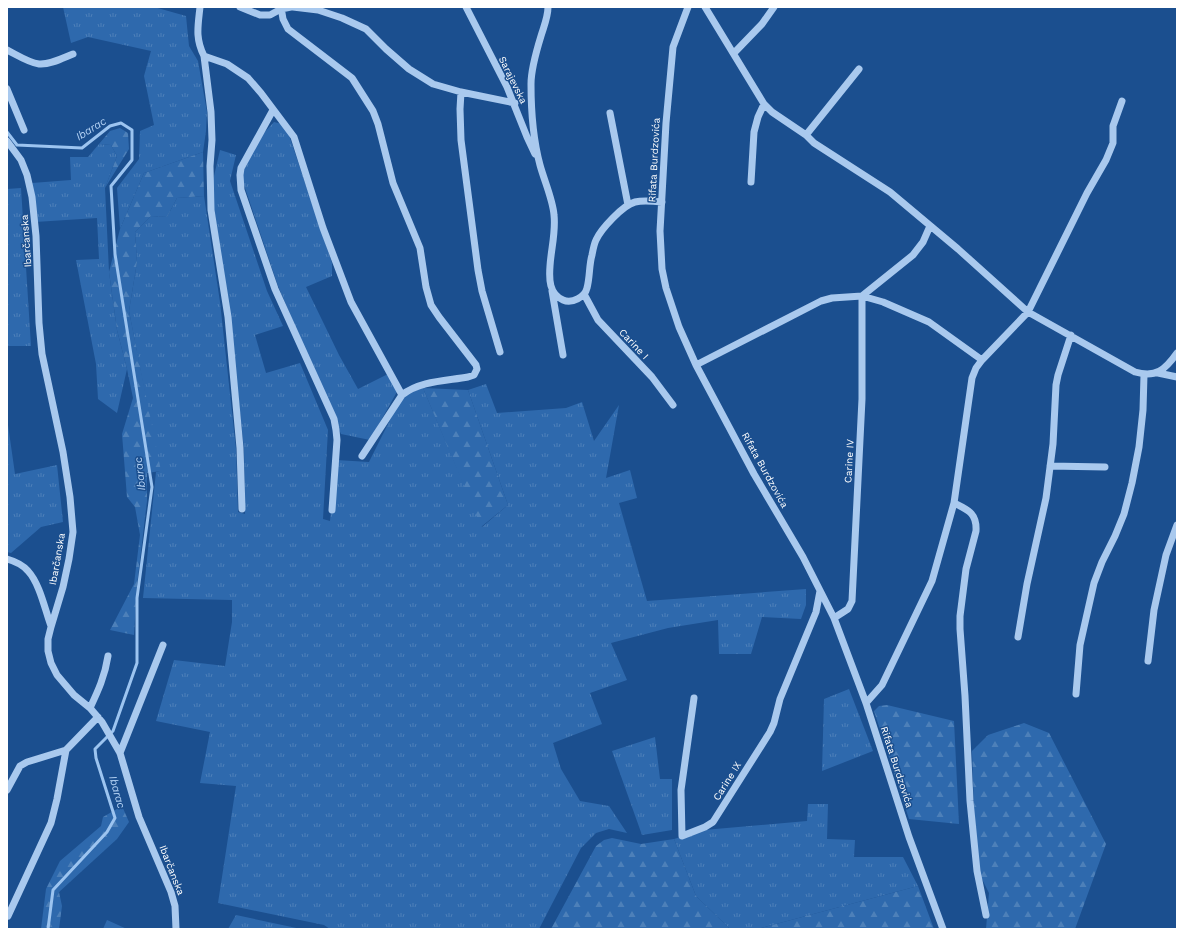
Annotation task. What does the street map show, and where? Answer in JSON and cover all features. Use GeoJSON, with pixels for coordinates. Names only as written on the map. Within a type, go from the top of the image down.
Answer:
{"type":"FeatureCollection","features":[{"type":"Feature","properties":{"kind":"street"},"geometry":{"type":"LineString","coordinates":[[200,7],[197,37],[204,56],[211,112],[211,210],[228,325],[240,448],[242,510]]}},
{"type":"Feature","properties":{"kind":"street"},"geometry":{"type":"LineString","coordinates":[[240,7],[260,15],[270,15],[281,8],[292,7],[318,10],[342,18],[366,29],[386,50],[409,69],[433,84],[461,92],[515,103]]}},
{"type":"Feature","properties":{"kind":"street","name":"Sarajevska"},"geometry":{"type":"LineString","coordinates":[[466,7],[515,103],[527,137],[540,163]]}},
{"type":"Feature","properties":{"kind":"street"},"geometry":{"type":"LineString","coordinates":[[548,7],[548,14],[541,37],[531,82],[533,123],[540,163],[554,215],[555,228],[549,275],[563,355]]}},
{"type":"Feature","properties":{"kind":"street","name":"Rifata Burdzovića"},"geometry":{"type":"LineString","coordinates":[[688,7],[674,46],[666,123],[660,231],[662,269],[666,288],[679,327],[696,365],[754,474],[803,558],[834,618],[866,704],[909,837],[943,929]]}},
{"type":"Feature","properties":{"kind":"street"},"geometry":{"type":"LineString","coordinates":[[705,7],[764,104],[772,112],[806,135],[814,143],[890,192],[1028,312],[1135,372],[1144,375],[1158,372],[1166,367],[1177,353]]}},
{"type":"Feature","properties":{"kind":"street"},"geometry":{"type":"LineString","coordinates":[[734,53],[762,24],[774,7]]}},
{"type":"Feature","properties":{"kind":"street"},"geometry":{"type":"LineString","coordinates":[[281,8],[283,19],[288,28],[352,78],[373,111],[378,124],[393,183],[420,248],[426,287],[431,305],[476,365],[477,369],[474,375],[421,384],[402,395],[362,456]]}},
{"type":"Feature","properties":{"kind":"street"},"geometry":{"type":"LineString","coordinates":[[7,50],[32,62],[40,64],[48,63],[73,54]]}},
{"type":"Feature","properties":{"kind":"street"},"geometry":{"type":"LineString","coordinates":[[204,56],[227,64],[248,78],[288,127],[294,137],[324,228],[351,302],[402,395]]}},
{"type":"Feature","properties":{"kind":"street"},"geometry":{"type":"LineString","coordinates":[[806,135],[858,69]]}},
{"type":"Feature","properties":{"kind":"street"},"geometry":{"type":"LineString","coordinates":[[7,89],[24,130]]}},
{"type":"Feature","properties":{"kind":"street"},"geometry":{"type":"LineString","coordinates":[[461,92],[461,140],[478,270],[482,291],[500,352]]}},
{"type":"Feature","properties":{"kind":"street"},"geometry":{"type":"LineString","coordinates":[[866,704],[882,686],[932,580],[954,503],[972,378],[976,368],[1028,312],[1087,193],[1106,160],[1113,143],[1113,126],[1122,101]]}},
{"type":"Feature","properties":{"kind":"street"},"geometry":{"type":"LineString","coordinates":[[752,182],[754,132],[758,117],[764,104]]}},
{"type":"Feature","properties":{"kind":"street"},"geometry":{"type":"LineString","coordinates":[[273,110],[242,168],[240,183],[275,289],[334,419],[337,440],[332,510]]}},
{"type":"Feature","properties":{"kind":"street"},"geometry":{"type":"LineString","coordinates":[[610,113],[628,205]]}},
{"type":"Feature","properties":{"kind":"street","name":"Ibarčanska"},"geometry":{"type":"LineString","coordinates":[[7,141],[21,160],[27,175],[32,197],[36,236],[39,324],[42,354],[64,452],[73,532],[63,587],[48,639],[48,651],[51,663],[57,675],[74,695],[90,708],[100,720],[120,753],[139,817],[171,892],[176,929]]}},
{"type":"Feature","properties":{"kind":"street"},"geometry":{"type":"LineString","coordinates":[[552,291],[564,300],[571,301],[584,294],[587,288],[596,240],[609,223],[628,205],[642,201],[662,202]]}},
{"type":"Feature","properties":{"kind":"street"},"geometry":{"type":"LineString","coordinates":[[862,296],[912,255],[923,242],[930,226]]}},
{"type":"Feature","properties":{"kind":"street","name":"Carine I"},"geometry":{"type":"LineString","coordinates":[[584,294],[598,320],[652,377],[673,405]]}},
{"type":"Feature","properties":{"kind":"street"},"geometry":{"type":"LineString","coordinates":[[696,365],[821,302],[832,298],[862,296],[883,302],[929,322],[982,360]]}},
{"type":"Feature","properties":{"kind":"street","name":"Carine IV"},"geometry":{"type":"LineString","coordinates":[[834,618],[848,609],[852,602],[862,399],[862,296]]}},
{"type":"Feature","properties":{"kind":"street"},"geometry":{"type":"LineString","coordinates":[[1018,638],[1027,584],[1046,498],[1053,444],[1056,385],[1071,335]]}},
{"type":"Feature","properties":{"kind":"street"},"geometry":{"type":"LineString","coordinates":[[1158,372],[1177,377]]}},
{"type":"Feature","properties":{"kind":"street"},"geometry":{"type":"LineString","coordinates":[[1076,694],[1080,645],[1094,583],[1124,514],[1132,483],[1142,417],[1144,375]]}},
{"type":"Feature","properties":{"kind":"street"},"geometry":{"type":"LineString","coordinates":[[1050,466],[1105,467]]}},
{"type":"Feature","properties":{"kind":"street"},"geometry":{"type":"LineString","coordinates":[[954,503],[968,510],[974,516],[976,522],[976,531],[964,583],[960,629],[970,801],[977,871],[986,915]]}},
{"type":"Feature","properties":{"kind":"street"},"geometry":{"type":"LineString","coordinates":[[1148,661],[1154,610],[1166,555],[1175,534],[1177,525]]}},
{"type":"Feature","properties":{"kind":"street"},"geometry":{"type":"LineString","coordinates":[[7,559],[15,562],[28,571],[36,583],[51,627]]}},
{"type":"Feature","properties":{"kind":"street","name":"Carine IX"},"geometry":{"type":"LineString","coordinates":[[694,698],[681,790],[682,836],[705,828],[713,822],[770,732],[774,723],[780,699],[816,612],[820,590]]}},
{"type":"Feature","properties":{"kind":"street"},"geometry":{"type":"LineString","coordinates":[[120,753],[163,645]]}},
{"type":"Feature","properties":{"kind":"street"},"geometry":{"type":"LineString","coordinates":[[90,708],[103,680],[108,656]]}},
{"type":"Feature","properties":{"kind":"street"},"geometry":{"type":"LineString","coordinates":[[7,790],[20,766],[27,762],[66,750],[100,720]]}},
{"type":"Feature","properties":{"kind":"street"},"geometry":{"type":"LineString","coordinates":[[8,916],[51,823],[66,750]]}},
{"type":"Feature","properties":{"kind":"green space"},"geometry":{"type":"Polygon","coordinates":[[[63,7],[154,7],[186,16],[189,46],[198,61],[207,112],[203,152],[144,173],[120,229],[117,188],[139,159],[140,131],[154,125],[144,76],[151,51],[88,37],[71,43],[63,7]]]}},
{"type":"Feature","properties":{"kind":"green space"},"geometry":{"type":"Polygon","coordinates":[[[274,122],[282,124],[289,135],[332,263],[332,276],[306,287],[339,355],[358,389],[388,374],[398,390],[370,440],[341,434],[278,286],[243,182],[243,171],[260,137],[274,122]]]}},
{"type":"Feature","properties":{"kind":"green space"},"geometry":{"type":"Polygon","coordinates":[[[120,128],[128,133],[129,149],[105,188],[117,156],[111,145],[99,144],[110,131],[120,128]]]}},
{"type":"Feature","properties":{"kind":"green space"},"geometry":{"type":"Polygon","coordinates":[[[99,144],[111,145],[117,156],[105,188],[109,272],[117,330],[127,369],[117,413],[98,399],[96,364],[76,260],[99,259],[97,218],[35,222],[32,183],[71,180],[70,157],[88,157],[99,144]]]}},
{"type":"Feature","properties":{"kind":"green space"},"geometry":{"type":"Polygon","coordinates":[[[220,150],[236,155],[230,181],[267,291],[283,326],[255,335],[266,373],[300,363],[328,430],[323,519],[330,521],[336,460],[369,462],[402,396],[423,388],[482,527],[508,505],[468,390],[486,384],[497,413],[566,408],[582,402],[594,441],[619,405],[606,478],[630,470],[637,498],[619,503],[647,601],[806,589],[806,605],[801,619],[762,617],[751,654],[719,654],[718,620],[668,628],[611,643],[627,680],[590,693],[602,724],[553,743],[561,769],[580,801],[609,806],[627,833],[609,829],[596,833],[581,848],[539,929],[330,929],[324,925],[218,903],[236,786],[200,783],[210,732],[156,721],[174,660],[225,666],[232,622],[232,600],[143,598],[156,472],[160,471],[129,311],[137,262],[135,232],[151,216],[167,217],[177,198],[204,196],[220,302],[236,449],[238,512],[245,514],[244,449],[228,302],[211,189],[220,150]]]}},
{"type":"Feature","properties":{"kind":"green space"},"geometry":{"type":"Polygon","coordinates":[[[203,152],[204,196],[177,198],[167,217],[151,216],[135,232],[137,262],[129,311],[161,471],[147,473],[147,501],[137,585],[134,635],[110,630],[134,584],[140,535],[135,507],[127,497],[122,434],[133,398],[117,330],[109,272],[120,229],[144,173],[203,152]]]}},
{"type":"Feature","properties":{"kind":"green space"},"geometry":{"type":"Polygon","coordinates":[[[21,188],[31,346],[7,346],[7,189],[21,188]]]}},
{"type":"Feature","properties":{"kind":"green space"},"geometry":{"type":"Polygon","coordinates":[[[423,388],[468,390],[508,505],[481,527],[423,388]]]}},
{"type":"Feature","properties":{"kind":"green space"},"geometry":{"type":"Polygon","coordinates":[[[7,418],[15,474],[57,465],[63,522],[41,527],[11,553],[7,552],[7,418]]]}},
{"type":"Feature","properties":{"kind":"green space"},"geometry":{"type":"Polygon","coordinates":[[[849,689],[873,751],[822,771],[824,699],[849,689]]]}},
{"type":"Feature","properties":{"kind":"green space"},"geometry":{"type":"Polygon","coordinates":[[[887,705],[954,721],[959,824],[909,819],[874,711],[879,706],[887,705]]]}},
{"type":"Feature","properties":{"kind":"green space"},"geometry":{"type":"Polygon","coordinates":[[[1024,723],[1049,733],[1106,844],[1075,929],[986,929],[989,893],[976,867],[972,751],[988,735],[1024,723]]]}},
{"type":"Feature","properties":{"kind":"green space"},"geometry":{"type":"Polygon","coordinates":[[[655,737],[660,779],[672,779],[672,830],[642,835],[612,751],[655,737]]]}},
{"type":"Feature","properties":{"kind":"green space"},"geometry":{"type":"Polygon","coordinates":[[[808,804],[828,804],[827,839],[855,840],[854,857],[903,857],[918,886],[757,929],[730,929],[696,896],[674,839],[704,830],[807,821],[808,804]]]}},
{"type":"Feature","properties":{"kind":"green space"},"geometry":{"type":"Polygon","coordinates":[[[122,806],[129,822],[117,839],[59,892],[62,906],[59,929],[41,929],[46,889],[60,861],[101,826],[103,817],[122,806]]]}},
{"type":"Feature","properties":{"kind":"green space"},"geometry":{"type":"Polygon","coordinates":[[[612,838],[641,844],[674,839],[696,896],[730,929],[551,929],[596,846],[604,840],[612,838]]]}},
{"type":"Feature","properties":{"kind":"green space"},"geometry":{"type":"Polygon","coordinates":[[[918,886],[934,929],[757,929],[918,886]]]}},
{"type":"Feature","properties":{"kind":"green space"},"geometry":{"type":"Polygon","coordinates":[[[236,915],[301,929],[228,929],[236,915]]]}},
{"type":"Feature","properties":{"kind":"green space"},"geometry":{"type":"Polygon","coordinates":[[[107,920],[127,929],[103,929],[107,920]]]}},
{"type":"Feature","properties":{"kind":"waterway","name":"Ibarac"},"geometry":{"type":"LineString","coordinates":[[7,132],[17,145],[82,148],[110,126],[121,123],[132,130],[132,160],[111,186],[115,254],[152,487],[137,598],[137,663],[113,731],[95,749],[96,758],[115,818],[107,832],[53,890],[48,929]]}}]}
